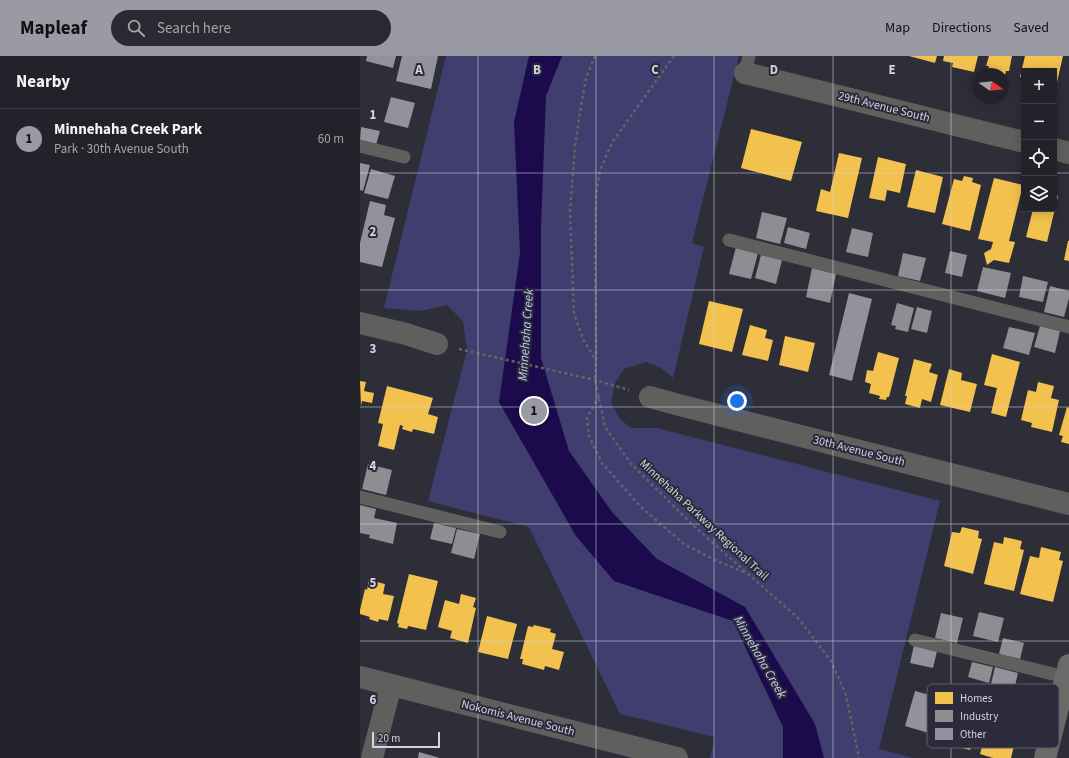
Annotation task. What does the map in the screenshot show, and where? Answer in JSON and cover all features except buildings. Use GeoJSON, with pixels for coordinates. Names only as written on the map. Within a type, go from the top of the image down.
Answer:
{"type":"FeatureCollection","features":[{"type":"Feature","properties":{"kind":"street","name":"29th Avenue South"},"geometry":{"type":"LineString","coordinates":[[747,64],[1021,141]]}},
{"type":"Feature","properties":{"kind":"street"},"geometry":{"type":"LineString","coordinates":[[1057,150],[1069,153]]}},
{"type":"Feature","properties":{"kind":"street"},"geometry":{"type":"LineString","coordinates":[[360,323],[406,334],[437,344]]}},
{"type":"Feature","properties":{"kind":"street","name":"30th Avenue South"},"geometry":{"type":"LineString","coordinates":[[650,397],[1069,504]]}},
{"type":"Feature","properties":{"kind":"street"},"geometry":{"type":"LineString","coordinates":[[1059,706],[1068,673]]}},
{"type":"Feature","properties":{"kind":"street","name":"Nokomis Avenue South"},"geometry":{"type":"LineString","coordinates":[[360,677],[677,758]]}},
{"type":"Feature","properties":{"kind":"street"},"geometry":{"type":"LineString","coordinates":[[372,758],[391,685]]}},
{"type":"Feature","properties":{"kind":"street"},"geometry":{"type":"LineString","coordinates":[[1045,758],[1048,748]]}},
{"type":"Feature","properties":{"kind":"lane"},"geometry":{"type":"LineString","coordinates":[[360,146],[404,157]]}},
{"type":"Feature","properties":{"kind":"lane"},"geometry":{"type":"LineString","coordinates":[[729,240],[1069,327]]}},
{"type":"Feature","properties":{"kind":"lane"},"geometry":{"type":"LineString","coordinates":[[360,497],[500,532]]}},
{"type":"Feature","properties":{"kind":"lane"},"geometry":{"type":"LineString","coordinates":[[914,640],[1068,673]]}},
{"type":"Feature","properties":{"kind":"path"},"geometry":{"type":"LineString","coordinates":[[595,56],[586,78],[583,92],[575,146],[570,211],[574,314],[584,341],[596,360]]}},
{"type":"Feature","properties":{"kind":"path","name":"Minnehaha Parkway Regional Trail"},"geometry":{"type":"LineString","coordinates":[[675,56],[613,141],[600,170],[596,196],[595,380],[605,427],[632,465],[695,527],[798,618],[831,661],[846,695],[859,758]]}},
{"type":"Feature","properties":{"kind":"path"},"geometry":{"type":"LineString","coordinates":[[437,344],[595,380],[650,397]]}},
{"type":"Feature","properties":{"kind":"path"},"geometry":{"type":"LineString","coordinates":[[599,396],[587,418],[589,436],[602,463],[640,507],[684,544],[749,575]]}},
{"type":"Feature","properties":{"kind":"shaded area"},"geometry":{"type":"Polygon","coordinates":[[[446,56],[739,56],[692,243],[704,247],[673,378],[661,368],[646,362],[624,369],[615,383],[611,403],[620,419],[631,428],[657,428],[940,501],[879,749],[913,758],[710,758],[715,737],[620,714],[529,527],[428,501],[467,350],[463,321],[447,305],[420,311],[384,308],[446,56]]]}},
{"type":"Feature","properties":{"kind":"water","name":"Minnehaha Creek"},"geometry":{"type":"Polygon","coordinates":[[[529,56],[562,56],[546,96],[541,225],[541,358],[569,451],[612,512],[657,559],[745,607],[815,724],[824,758],[783,758],[783,727],[733,621],[614,581],[576,536],[499,402],[520,253],[514,122],[529,56]]]}},
{"type":"Feature","properties":{"kind":"place","name":"Minnehaha Creek Park"},"geometry":{"type":"Point","coordinates":[534,411]}}]}
